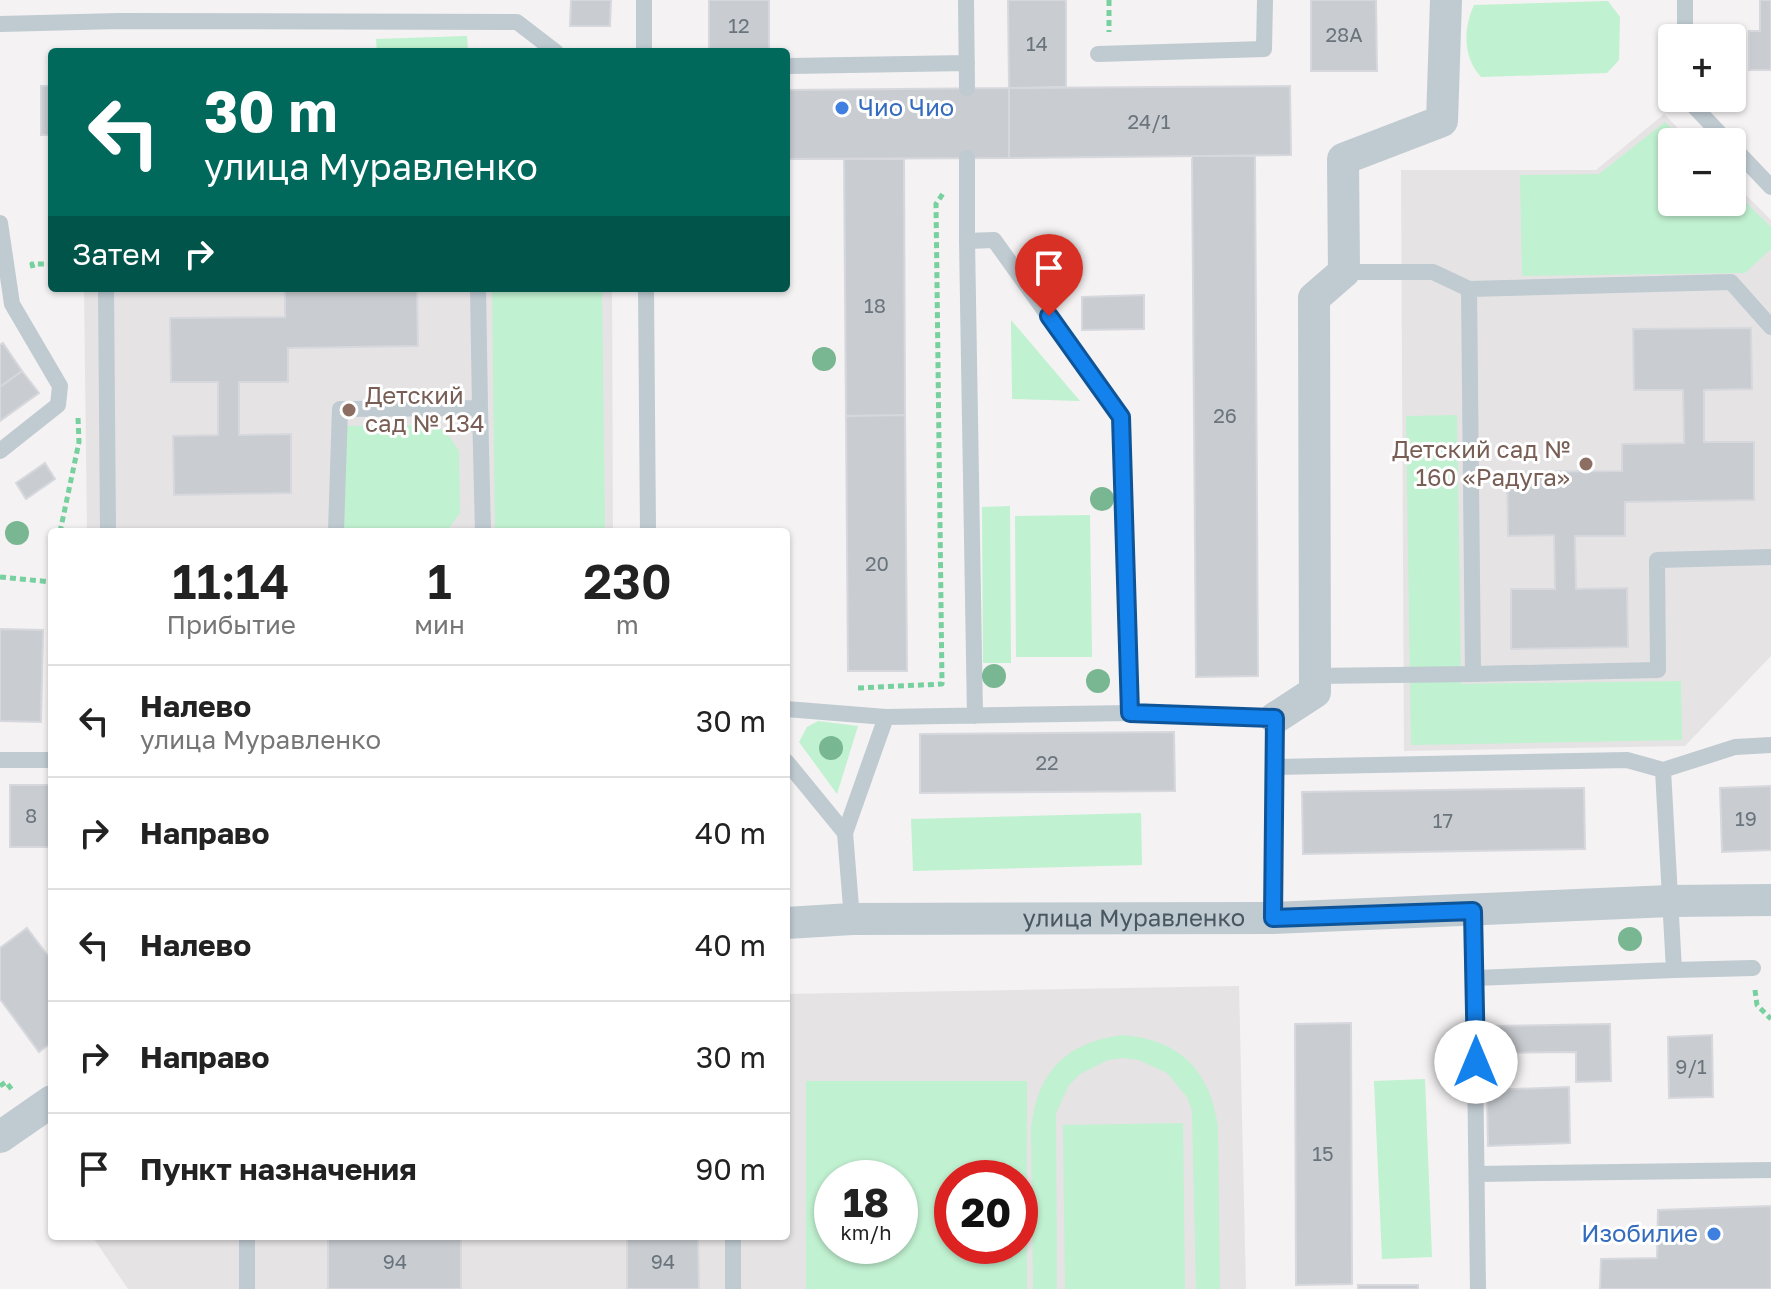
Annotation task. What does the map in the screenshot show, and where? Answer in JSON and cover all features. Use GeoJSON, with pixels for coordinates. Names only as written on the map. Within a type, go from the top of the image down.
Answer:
{"type":"FeatureCollection","features":[{"type":"Feature","properties":{"kind":"street"},"geometry":{"type":"LineString","coordinates":[[1275,718],[1315,692],[1314,298],[1344,272],[1343,159],[1442,121],[1446,0]]}},
{"type":"Feature","properties":{"kind":"street","name":"улица Муравленко"},"geometry":{"type":"LineString","coordinates":[[790,923],[852,919],[1273,918],[1670,901],[1771,900]]}},
{"type":"Feature","properties":{"kind":"street"},"geometry":{"type":"LineString","coordinates":[[0,1137],[48,1104]]}},
{"type":"Feature","properties":{"kind":"lane"},"geometry":{"type":"LineString","coordinates":[[644,0],[644,48]]}},
{"type":"Feature","properties":{"kind":"lane"},"geometry":{"type":"LineString","coordinates":[[966,0],[967,88]]}},
{"type":"Feature","properties":{"kind":"lane"},"geometry":{"type":"LineString","coordinates":[[1104,53],[1264,49],[1265,0]]}},
{"type":"Feature","properties":{"kind":"lane"},"geometry":{"type":"LineString","coordinates":[[1685,0],[1685,24]]}},
{"type":"Feature","properties":{"kind":"lane"},"geometry":{"type":"LineString","coordinates":[[0,24],[119,21],[517,22],[551,48]]}},
{"type":"Feature","properties":{"kind":"lane"},"geometry":{"type":"LineString","coordinates":[[790,66],[967,63]]}},
{"type":"Feature","properties":{"kind":"lane"},"geometry":{"type":"LineString","coordinates":[[1699,112],[1715,128]]}},
{"type":"Feature","properties":{"kind":"lane"},"geometry":{"type":"LineString","coordinates":[[967,158],[975,716]]}},
{"type":"Feature","properties":{"kind":"lane"},"geometry":{"type":"LineString","coordinates":[[1746,161],[1771,187]]}},
{"type":"Feature","properties":{"kind":"lane"},"geometry":{"type":"LineString","coordinates":[[0,223],[12,304],[60,386],[58,405],[0,451]]}},
{"type":"Feature","properties":{"kind":"lane"},"geometry":{"type":"LineString","coordinates":[[967,241],[994,240],[1121,417],[1130,713]]}},
{"type":"Feature","properties":{"kind":"lane"},"geometry":{"type":"LineString","coordinates":[[1344,272],[1433,272],[1469,289],[1731,282],[1771,327]]}},
{"type":"Feature","properties":{"kind":"lane"},"geometry":{"type":"LineString","coordinates":[[1469,289],[1473,674]]}},
{"type":"Feature","properties":{"kind":"lane"},"geometry":{"type":"LineString","coordinates":[[106,292],[108,528]]}},
{"type":"Feature","properties":{"kind":"lane"},"geometry":{"type":"LineString","coordinates":[[478,292],[483,528]]}},
{"type":"Feature","properties":{"kind":"lane"},"geometry":{"type":"LineString","coordinates":[[646,292],[648,528]]}},
{"type":"Feature","properties":{"kind":"lane"},"geometry":{"type":"LineString","coordinates":[[336,528],[340,409],[480,408]]}},
{"type":"Feature","properties":{"kind":"lane"},"geometry":{"type":"LineString","coordinates":[[1314,676],[1658,670],[1657,560],[1771,557]]}},
{"type":"Feature","properties":{"kind":"lane"},"geometry":{"type":"LineString","coordinates":[[790,709],[886,717],[1130,713],[1275,718],[1273,918]]}},
{"type":"Feature","properties":{"kind":"lane"},"geometry":{"type":"LineString","coordinates":[[852,919],[845,833],[886,717]]}},
{"type":"Feature","properties":{"kind":"lane"},"geometry":{"type":"LineString","coordinates":[[1275,767],[1627,760],[1663,770],[1735,747],[1771,745]]}},
{"type":"Feature","properties":{"kind":"lane"},"geometry":{"type":"LineString","coordinates":[[0,760],[48,760]]}},
{"type":"Feature","properties":{"kind":"lane"},"geometry":{"type":"LineString","coordinates":[[790,766],[845,833]]}},
{"type":"Feature","properties":{"kind":"lane"},"geometry":{"type":"LineString","coordinates":[[1663,770],[1674,970]]}},
{"type":"Feature","properties":{"kind":"lane"},"geometry":{"type":"LineString","coordinates":[[1473,911],[1478,1289]]}},
{"type":"Feature","properties":{"kind":"lane"},"geometry":{"type":"LineString","coordinates":[[1475,978],[1753,968]]}},
{"type":"Feature","properties":{"kind":"lane"},"geometry":{"type":"LineString","coordinates":[[1477,1174],[1771,1170]]}},
{"type":"Feature","properties":{"kind":"lane"},"geometry":{"type":"LineString","coordinates":[[247,1240],[247,1289]]}},
{"type":"Feature","properties":{"kind":"lane"},"geometry":{"type":"LineString","coordinates":[[733,1240],[733,1289]]}},
{"type":"Feature","properties":{"kind":"path"},"geometry":{"type":"LineString","coordinates":[[1104,53],[1109,0]]}},
{"type":"Feature","properties":{"kind":"path"},"geometry":{"type":"LineString","coordinates":[[849,689],[942,684],[936,204],[967,158]]}},
{"type":"Feature","properties":{"kind":"path"},"geometry":{"type":"LineString","coordinates":[[0,577],[48,582]]}},
{"type":"Feature","properties":{"kind":"path"},"geometry":{"type":"LineString","coordinates":[[1753,968],[1757,1005],[1771,1019]]}},
{"type":"Feature","properties":{"kind":"shaded area","name":"Детский сад № 160 «Радуга»"},"geometry":{"type":"Polygon","coordinates":[[[1664,114],[1678,128],[1658,128],[1658,216],[1746,216],[1746,195],[1771,220],[1771,656],[1685,746],[1404,751],[1401,170],[1596,170],[1664,114]]]}},
{"type":"Feature","properties":{"kind":"shaded area","name":"Детский сад № 134"},"geometry":{"type":"Polygon","coordinates":[[[84,292],[612,292],[613,528],[87,528],[84,292]]]}},
{"type":"Feature","properties":{"kind":"shaded area"},"geometry":{"type":"Polygon","coordinates":[[[1239,986],[1246,1289],[128,1289],[95,1240],[790,1240],[790,994],[1239,986]]]}},
{"type":"Feature","properties":{"kind":"green space"},"geometry":{"type":"Polygon","coordinates":[[[1608,1],[1620,17],[1619,60],[1607,73],[1481,77],[1471,61],[1467,33],[1474,5],[1608,1]]]}},
{"type":"Feature","properties":{"kind":"green space"},"geometry":{"type":"Polygon","coordinates":[[[467,36],[468,48],[377,48],[376,39],[467,36]]]}},
{"type":"Feature","properties":{"kind":"green space"},"geometry":{"type":"Polygon","coordinates":[[[1665,122],[1671,128],[1658,128],[1658,216],[1746,216],[1746,203],[1771,227],[1771,249],[1745,273],[1522,276],[1520,175],[1599,174],[1665,122]]]}},
{"type":"Feature","properties":{"kind":"green space"},"geometry":{"type":"Polygon","coordinates":[[[492,292],[602,292],[605,528],[495,528],[492,292]]]}},
{"type":"Feature","properties":{"kind":"green space"},"geometry":{"type":"Polygon","coordinates":[[[1011,320],[1080,401],[1012,399],[1011,320]]]}},
{"type":"Feature","properties":{"kind":"green space"},"geometry":{"type":"Polygon","coordinates":[[[1457,415],[1461,684],[1681,681],[1682,740],[1411,745],[1406,416],[1457,415]]]}},
{"type":"Feature","properties":{"kind":"green space"},"geometry":{"type":"Polygon","coordinates":[[[436,425],[450,437],[459,451],[460,513],[449,528],[344,528],[345,426],[436,425]]]}},
{"type":"Feature","properties":{"kind":"green space"},"geometry":{"type":"Polygon","coordinates":[[[1010,506],[1011,663],[983,663],[982,507],[1010,506]]]}},
{"type":"Feature","properties":{"kind":"green space"},"geometry":{"type":"Polygon","coordinates":[[[1090,515],[1092,657],[1016,657],[1015,516],[1090,515]]]}},
{"type":"Feature","properties":{"kind":"green space"},"geometry":{"type":"Polygon","coordinates":[[[818,721],[858,726],[837,794],[799,742],[807,727],[818,721]]]}},
{"type":"Feature","properties":{"kind":"green space"},"geometry":{"type":"Polygon","coordinates":[[[1141,813],[1142,865],[913,871],[911,819],[1141,813]]]}},
{"type":"Feature","properties":{"kind":"green space"},"geometry":{"type":"Polygon","coordinates":[[[1123,1035],[1161,1043],[1189,1062],[1208,1089],[1218,1127],[1220,1289],[1196,1289],[1192,1111],[1187,1097],[1167,1073],[1139,1060],[1123,1058],[1108,1060],[1080,1074],[1069,1085],[1056,1113],[1057,1289],[1033,1289],[1033,1264],[1038,1264],[1038,1160],[1031,1160],[1034,1109],[1040,1091],[1058,1063],[1085,1045],[1123,1035]]]}},
{"type":"Feature","properties":{"kind":"green space"},"geometry":{"type":"Polygon","coordinates":[[[1425,1079],[1432,1257],[1382,1259],[1374,1081],[1425,1079]]]}},
{"type":"Feature","properties":{"kind":"green space"},"geometry":{"type":"Polygon","coordinates":[[[806,1081],[1027,1081],[1027,1160],[934,1160],[934,1264],[1027,1264],[1027,1289],[806,1289],[806,1081]]]}},
{"type":"Feature","properties":{"kind":"green space"},"geometry":{"type":"Polygon","coordinates":[[[1183,1123],[1185,1289],[1065,1289],[1063,1125],[1183,1123]]]}},
{"type":"Feature","properties":{"kind":"building"},"geometry":{"type":"Polygon","coordinates":[[[571,0],[611,0],[610,26],[570,26],[571,0]]]}},
{"type":"Feature","properties":{"kind":"building"},"geometry":{"type":"Polygon","coordinates":[[[709,0],[769,0],[769,48],[709,48],[709,0]]]}},
{"type":"Feature","properties":{"kind":"building"},"geometry":{"type":"Polygon","coordinates":[[[1008,0],[1066,0],[1066,87],[1009,88],[1008,0]]]}},
{"type":"Feature","properties":{"kind":"building"},"geometry":{"type":"Polygon","coordinates":[[[1311,0],[1376,0],[1377,71],[1311,71],[1311,0]]]}},
{"type":"Feature","properties":{"kind":"building"},"geometry":{"type":"Polygon","coordinates":[[[1760,0],[1771,0],[1771,70],[1749,70],[1749,31],[1760,31],[1760,0]]]}},
{"type":"Feature","properties":{"kind":"building"},"geometry":{"type":"Polygon","coordinates":[[[41,86],[48,86],[48,135],[41,135],[41,86]]]}},
{"type":"Feature","properties":{"kind":"building"},"geometry":{"type":"Polygon","coordinates":[[[1290,86],[1291,155],[1009,158],[1009,88],[1290,86]]]}},
{"type":"Feature","properties":{"kind":"building"},"geometry":{"type":"Polygon","coordinates":[[[1009,88],[1009,158],[790,159],[790,90],[1009,88]]]}},
{"type":"Feature","properties":{"kind":"building"},"geometry":{"type":"Polygon","coordinates":[[[1192,156],[1255,156],[1258,676],[1196,677],[1192,156]]]}},
{"type":"Feature","properties":{"kind":"building"},"geometry":{"type":"Polygon","coordinates":[[[844,159],[904,159],[905,415],[846,416],[844,159]]]}},
{"type":"Feature","properties":{"kind":"building"},"geometry":{"type":"Polygon","coordinates":[[[285,292],[417,292],[418,346],[288,348],[288,382],[239,382],[239,435],[291,434],[291,493],[174,495],[173,436],[218,435],[218,382],[171,382],[170,318],[285,317],[285,292]]]}},
{"type":"Feature","properties":{"kind":"building"},"geometry":{"type":"Polygon","coordinates":[[[1144,295],[1144,329],[1082,330],[1082,297],[1144,295]]]}},
{"type":"Feature","properties":{"kind":"building"},"geometry":{"type":"Polygon","coordinates":[[[1751,328],[1752,389],[1704,390],[1704,442],[1754,442],[1754,500],[1625,502],[1625,536],[1575,536],[1576,589],[1627,588],[1628,647],[1511,649],[1511,589],[1555,589],[1554,535],[1508,536],[1507,472],[1622,471],[1622,444],[1684,443],[1683,390],[1634,390],[1633,329],[1751,328]]]}},
{"type":"Feature","properties":{"kind":"building"},"geometry":{"type":"Polygon","coordinates":[[[3,343],[22,371],[0,387],[0,345],[3,343]]]}},
{"type":"Feature","properties":{"kind":"building"},"geometry":{"type":"Polygon","coordinates":[[[22,371],[39,393],[0,421],[0,387],[22,371]]]}},
{"type":"Feature","properties":{"kind":"building"},"geometry":{"type":"Polygon","coordinates":[[[905,415],[907,671],[848,671],[846,416],[905,415]]]}},
{"type":"Feature","properties":{"kind":"building"},"geometry":{"type":"Polygon","coordinates":[[[45,463],[55,479],[26,499],[16,483],[45,463]]]}},
{"type":"Feature","properties":{"kind":"building"},"geometry":{"type":"Polygon","coordinates":[[[0,629],[43,630],[41,722],[0,721],[0,629]]]}},
{"type":"Feature","properties":{"kind":"building"},"geometry":{"type":"Polygon","coordinates":[[[1174,732],[1175,791],[920,793],[920,734],[1174,732]]]}},
{"type":"Feature","properties":{"kind":"building"},"geometry":{"type":"Polygon","coordinates":[[[10,785],[48,785],[48,847],[10,847],[10,785]]]}},
{"type":"Feature","properties":{"kind":"building"},"geometry":{"type":"Polygon","coordinates":[[[1771,786],[1771,850],[1722,852],[1720,788],[1771,786]]]}},
{"type":"Feature","properties":{"kind":"building"},"geometry":{"type":"Polygon","coordinates":[[[1584,788],[1585,849],[1303,854],[1302,792],[1584,788]]]}},
{"type":"Feature","properties":{"kind":"building"},"geometry":{"type":"Polygon","coordinates":[[[27,928],[48,956],[48,1045],[39,1052],[0,999],[0,948],[27,928]]]}},
{"type":"Feature","properties":{"kind":"building"},"geometry":{"type":"Polygon","coordinates":[[[1351,1023],[1352,1284],[1296,1285],[1295,1024],[1351,1023]]]}},
{"type":"Feature","properties":{"kind":"building"},"geometry":{"type":"Polygon","coordinates":[[[1610,1024],[1611,1081],[1576,1082],[1576,1052],[1491,1053],[1490,1026],[1610,1024]]]}},
{"type":"Feature","properties":{"kind":"building"},"geometry":{"type":"Polygon","coordinates":[[[1712,1035],[1713,1097],[1669,1098],[1668,1037],[1712,1035]]]}},
{"type":"Feature","properties":{"kind":"building"},"geometry":{"type":"Polygon","coordinates":[[[1569,1087],[1570,1143],[1488,1146],[1487,1090],[1569,1087]]]}},
{"type":"Feature","properties":{"kind":"building","name":"Изобилие"},"geometry":{"type":"Polygon","coordinates":[[[1771,1206],[1771,1289],[1600,1289],[1601,1259],[1657,1258],[1658,1210],[1771,1206]]]}},
{"type":"Feature","properties":{"kind":"building"},"geometry":{"type":"Polygon","coordinates":[[[328,1240],[461,1240],[461,1289],[328,1289],[328,1240]]]}},
{"type":"Feature","properties":{"kind":"building"},"geometry":{"type":"Polygon","coordinates":[[[627,1240],[698,1240],[699,1289],[627,1289],[627,1240]]]}},
{"type":"Feature","properties":{"kind":"building"},"geometry":{"type":"Polygon","coordinates":[[[1358,1285],[1418,1285],[1418,1289],[1358,1289],[1358,1285]]]}},
{"type":"Feature","properties":{"kind":"place","name":"Чио Чио"},"geometry":{"type":"Point","coordinates":[842,108]}},
{"type":"Feature","properties":{"kind":"place","name":"Детский сад № 134"},"geometry":{"type":"Point","coordinates":[349,410]}},
{"type":"Feature","properties":{"kind":"place","name":"Детский сад № 160 «Радуга»"},"geometry":{"type":"Point","coordinates":[1586,464]}},
{"type":"Feature","properties":{"kind":"place","name":"Изобилие"},"geometry":{"type":"Point","coordinates":[1714,1234]}},
{"type":"Feature","properties":{"kind":"route"},"geometry":{"type":"LineString","coordinates":[[1049,316],[1121,417],[1130,713],[1275,718],[1273,918],[1473,911],[1476,1062]]}}]}
